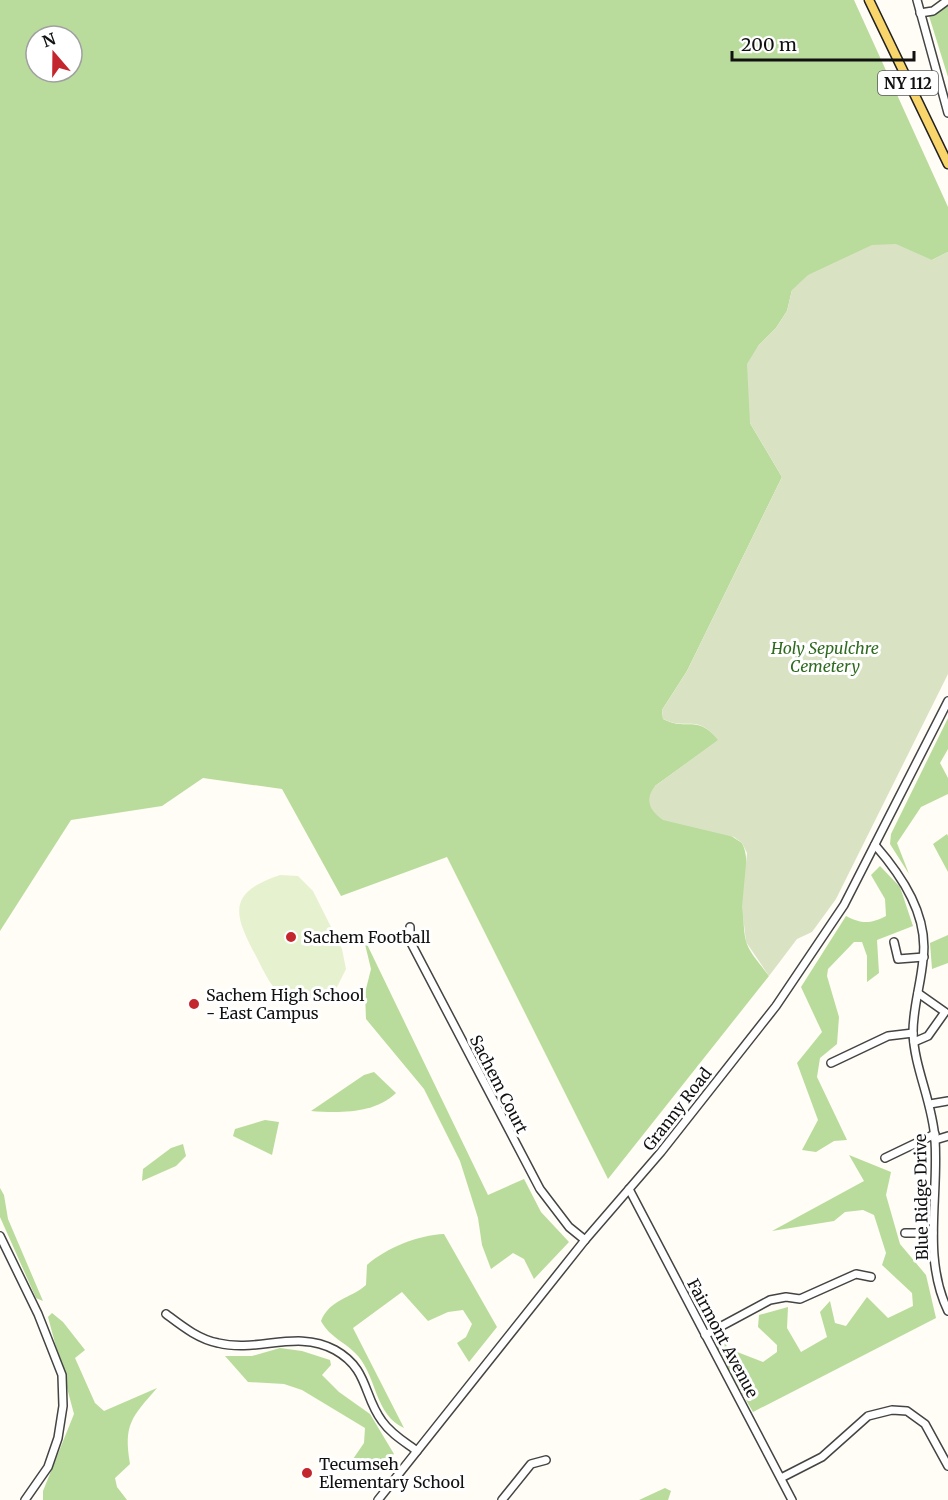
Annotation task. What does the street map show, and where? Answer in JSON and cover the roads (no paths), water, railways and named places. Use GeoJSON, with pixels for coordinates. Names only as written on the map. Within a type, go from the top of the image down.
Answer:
{"type":"FeatureCollection","features":[{"type":"Feature","properties":{"kind":"main road","name":"NY 112"},"geometry":{"type":"LineString","coordinates":[[869,0],[948,164]]}},
{"type":"Feature","properties":{"kind":"street"},"geometry":{"type":"LineString","coordinates":[[917,0],[948,113]]}},
{"type":"Feature","properties":{"kind":"street"},"geometry":{"type":"LineString","coordinates":[[920,13],[933,11],[948,0]]}},
{"type":"Feature","properties":{"kind":"street","name":"Granny Road"},"geometry":{"type":"LineString","coordinates":[[378,1500],[585,1240],[629,1189],[776,1006],[844,905],[948,701]]}},
{"type":"Feature","properties":{"kind":"street","name":"Blue Ridge Drive"},"geometry":{"type":"LineString","coordinates":[[875,845],[897,870],[911,895],[920,924],[924,957],[913,1033],[930,1104],[935,1137],[933,1233],[936,1276],[947,1307]]}},
{"type":"Feature","properties":{"kind":"street","name":"Sachem Court"},"geometry":{"type":"LineString","coordinates":[[410,927],[410,941],[515,1145],[554,1210],[585,1240]]}},
{"type":"Feature","properties":{"kind":"street"},"geometry":{"type":"LineString","coordinates":[[894,942],[898,959],[924,957]]}},
{"type":"Feature","properties":{"kind":"street"},"geometry":{"type":"LineString","coordinates":[[914,1042],[928,1036],[945,1012],[918,993]]}},
{"type":"Feature","properties":{"kind":"street"},"geometry":{"type":"LineString","coordinates":[[831,1063],[888,1036],[913,1033]]}},
{"type":"Feature","properties":{"kind":"street"},"geometry":{"type":"LineString","coordinates":[[930,1104],[948,1101]]}},
{"type":"Feature","properties":{"kind":"street"},"geometry":{"type":"LineString","coordinates":[[885,1158],[935,1137],[948,1136]]}},
{"type":"Feature","properties":{"kind":"street","name":"Fairmont Avenue"},"geometry":{"type":"LineString","coordinates":[[629,1189],[792,1500]]}},
{"type":"Feature","properties":{"kind":"street"},"geometry":{"type":"LineString","coordinates":[[905,1233],[933,1233]]}},
{"type":"Feature","properties":{"kind":"street"},"geometry":{"type":"LineString","coordinates":[[0,1236],[38,1314],[62,1375],[63,1406],[58,1438],[48,1467],[25,1500]]}},
{"type":"Feature","properties":{"kind":"street"},"geometry":{"type":"LineString","coordinates":[[705,1335],[770,1300],[786,1297],[800,1299],[856,1274],[871,1277]]}},
{"type":"Feature","properties":{"kind":"street"},"geometry":{"type":"LineString","coordinates":[[166,1314],[191,1332],[218,1344],[249,1346],[289,1340],[314,1341],[336,1350],[358,1368],[381,1420],[397,1437],[417,1451]]}},
{"type":"Feature","properties":{"kind":"street"},"geometry":{"type":"LineString","coordinates":[[781,1478],[822,1457],[868,1416],[892,1410],[907,1411],[925,1424],[948,1466]]}},
{"type":"Feature","properties":{"kind":"street"},"geometry":{"type":"LineString","coordinates":[[502,1500],[531,1464],[546,1460]]}},
{"type":"Feature","properties":{"kind":"place","name":"Sachem Football"},"geometry":{"type":"Point","coordinates":[291,937]}},
{"type":"Feature","properties":{"kind":"place","name":"Sachem High School - East Campus"},"geometry":{"type":"Point","coordinates":[194,1004]}},
{"type":"Feature","properties":{"kind":"place","name":"Tecumseh Elementary School"},"geometry":{"type":"Point","coordinates":[307,1473]}},
{"type":"Feature","properties":{"kind":"park label","name":"Holy Sepulchre Cemetery"},"geometry":{"type":"Point","coordinates":[825,657]}}]}
